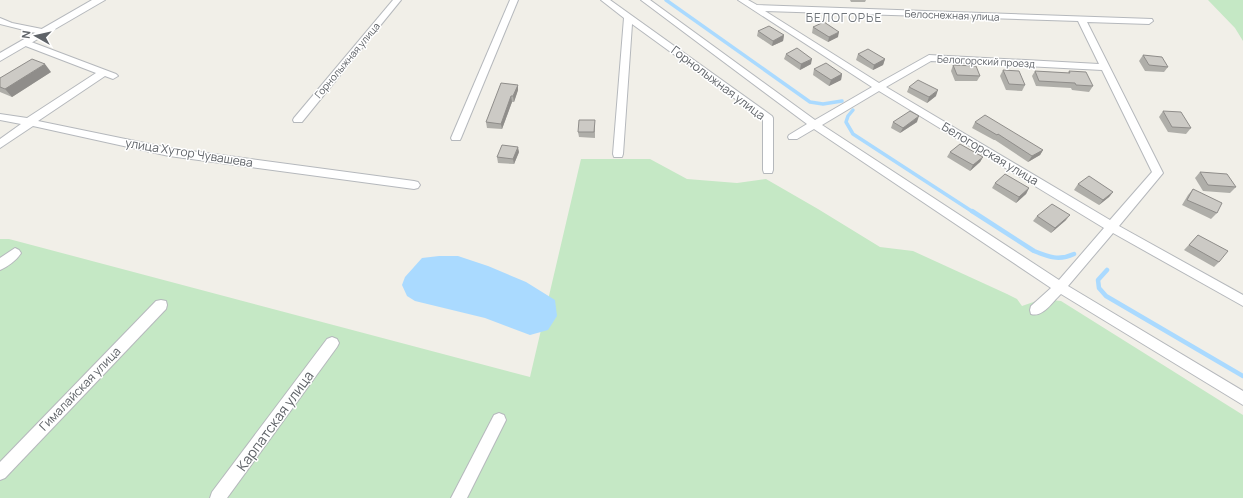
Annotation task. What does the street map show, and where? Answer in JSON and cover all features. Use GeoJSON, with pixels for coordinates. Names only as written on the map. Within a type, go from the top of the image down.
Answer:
{"type":"FeatureCollection","features":[{"type":"Feature","properties":{"kind":"street"},"geometry":{"type":"LineString","coordinates":[[0,58],[100,0]]}},
{"type":"Feature","properties":{"kind":"street","name":"Горнолыжная улица"},"geometry":{"type":"LineString","coordinates":[[298,120],[397,0]]}},
{"type":"Feature","properties":{"kind":"street"},"geometry":{"type":"LineString","coordinates":[[456,138],[514,0]]}},
{"type":"Feature","properties":{"kind":"street","name":"Горнолыжная улица"},"geometry":{"type":"LineString","coordinates":[[605,0],[768,118],[768,170]]}},
{"type":"Feature","properties":{"kind":"street"},"geometry":{"type":"LineString","coordinates":[[645,0],[815,125],[1060,287],[1243,400]]}},
{"type":"Feature","properties":{"kind":"street","name":"Белогорская улица"},"geometry":{"type":"LineString","coordinates":[[742,0],[879,87],[1112,227],[1243,301]]}},
{"type":"Feature","properties":{"kind":"street","name":"Белоснежная улица"},"geometry":{"type":"LineString","coordinates":[[754,8],[1082,20],[1149,21]]}},
{"type":"Feature","properties":{"kind":"street"},"geometry":{"type":"LineString","coordinates":[[618,154],[628,16]]}},
{"type":"Feature","properties":{"kind":"street"},"geometry":{"type":"LineString","coordinates":[[1036,310],[1060,287],[1158,173],[1082,20]]}},
{"type":"Feature","properties":{"kind":"street"},"geometry":{"type":"LineString","coordinates":[[0,21],[10,25],[44,32]]}},
{"type":"Feature","properties":{"kind":"street"},"geometry":{"type":"LineString","coordinates":[[0,144],[30,122],[108,74],[26,43]]}},
{"type":"Feature","properties":{"kind":"street","name":"Белогорский проезд"},"geometry":{"type":"LineString","coordinates":[[793,137],[929,58],[1105,67]]}},
{"type":"Feature","properties":{"kind":"street","name":"улица Хутор Чувашева"},"geometry":{"type":"LineString","coordinates":[[0,117],[169,152],[414,185]]}},
{"type":"Feature","properties":{"kind":"street"},"geometry":{"type":"LineString","coordinates":[[0,265],[15,253]]}},
{"type":"Feature","properties":{"kind":"street","name":"Гималайская улица"},"geometry":{"type":"LineString","coordinates":[[0,473],[161,305]]}},
{"type":"Feature","properties":{"kind":"street","name":"Карпатская улица"},"geometry":{"type":"LineString","coordinates":[[218,498],[332,343]]}},
{"type":"Feature","properties":{"kind":"street"},"geometry":{"type":"LineString","coordinates":[[459,498],[499,420]]}},
{"type":"Feature","properties":{"kind":"green space"},"geometry":{"type":"Polygon","coordinates":[[[1208,0],[1243,0],[1243,41],[1235,28],[1208,0]]]}},
{"type":"Feature","properties":{"kind":"green space"},"geometry":{"type":"Polygon","coordinates":[[[581,159],[650,159],[687,179],[737,183],[766,179],[880,247],[913,251],[1017,299],[1022,306],[1042,299],[1061,301],[1243,415],[1243,498],[0,498],[0,239],[9,239],[530,377],[581,159]]]}},
{"type":"Feature","properties":{"kind":"water"},"geometry":{"type":"Polygon","coordinates":[[[458,256],[488,266],[526,282],[555,300],[557,316],[548,330],[530,335],[485,318],[415,301],[407,296],[402,285],[405,277],[422,258],[458,256]]]}},
{"type":"Feature","properties":{"kind":"building"},"geometry":{"type":"Polygon","coordinates":[[[824,22],[839,32],[829,37],[813,27],[824,22]]]}},
{"type":"Feature","properties":{"kind":"building"},"geometry":{"type":"Polygon","coordinates":[[[769,26],[784,35],[773,41],[758,31],[769,26]]]}},
{"type":"Feature","properties":{"kind":"building"},"geometry":{"type":"Polygon","coordinates":[[[797,48],[812,59],[801,64],[786,54],[797,48]]]}},
{"type":"Feature","properties":{"kind":"building"},"geometry":{"type":"Polygon","coordinates":[[[868,49],[885,59],[874,65],[858,54],[868,49]]]}},
{"type":"Feature","properties":{"kind":"building"},"geometry":{"type":"Polygon","coordinates":[[[1143,55],[1162,57],[1168,67],[1149,65],[1143,55]]]}},
{"type":"Feature","properties":{"kind":"building"},"geometry":{"type":"Polygon","coordinates":[[[32,59],[45,64],[5,89],[0,87],[0,78],[32,59]]]}},
{"type":"Feature","properties":{"kind":"building"},"geometry":{"type":"Polygon","coordinates":[[[826,63],[842,74],[831,80],[814,69],[826,63]]]}},
{"type":"Feature","properties":{"kind":"building"},"geometry":{"type":"Polygon","coordinates":[[[953,65],[976,66],[980,76],[957,75],[953,65]]]}},
{"type":"Feature","properties":{"kind":"building"},"geometry":{"type":"Polygon","coordinates":[[[1003,70],[1019,71],[1025,85],[1009,84],[1003,70]]]}},
{"type":"Feature","properties":{"kind":"building"},"geometry":{"type":"Polygon","coordinates":[[[1035,71],[1070,73],[1069,71],[1086,72],[1093,86],[1076,85],[1075,83],[1039,81],[1035,71]]]}},
{"type":"Feature","properties":{"kind":"building"},"geometry":{"type":"Polygon","coordinates":[[[918,80],[938,90],[929,97],[909,87],[918,80]]]}},
{"type":"Feature","properties":{"kind":"building"},"geometry":{"type":"Polygon","coordinates":[[[501,83],[518,85],[513,96],[511,96],[501,124],[486,122],[501,83]]]}},
{"type":"Feature","properties":{"kind":"building"},"geometry":{"type":"Polygon","coordinates":[[[910,111],[919,116],[903,128],[893,122],[910,111]]]}},
{"type":"Feature","properties":{"kind":"building"},"geometry":{"type":"Polygon","coordinates":[[[1163,111],[1181,112],[1191,128],[1172,127],[1163,111]]]}},
{"type":"Feature","properties":{"kind":"building"},"geometry":{"type":"Polygon","coordinates":[[[985,115],[1043,150],[1032,156],[998,134],[997,135],[975,122],[985,115]]]}},
{"type":"Feature","properties":{"kind":"building"},"geometry":{"type":"Polygon","coordinates":[[[579,120],[595,120],[594,132],[578,132],[579,120]]]}},
{"type":"Feature","properties":{"kind":"building"},"geometry":{"type":"Polygon","coordinates":[[[960,144],[983,157],[973,165],[950,152],[960,144]]]}},
{"type":"Feature","properties":{"kind":"building"},"geometry":{"type":"Polygon","coordinates":[[[502,145],[518,147],[513,159],[497,157],[502,145]]]}},
{"type":"Feature","properties":{"kind":"building"},"geometry":{"type":"Polygon","coordinates":[[[1200,172],[1227,174],[1236,187],[1208,185],[1200,172]]]}},
{"type":"Feature","properties":{"kind":"building"},"geometry":{"type":"Polygon","coordinates":[[[1005,174],[1029,188],[1019,197],[995,183],[1005,174]]]}},
{"type":"Feature","properties":{"kind":"building"},"geometry":{"type":"Polygon","coordinates":[[[1089,176],[1113,192],[1103,200],[1078,184],[1089,176]]]}},
{"type":"Feature","properties":{"kind":"building"},"geometry":{"type":"Polygon","coordinates":[[[1193,189],[1222,203],[1217,213],[1187,200],[1193,189]]]}},
{"type":"Feature","properties":{"kind":"building"},"geometry":{"type":"Polygon","coordinates":[[[1052,204],[1070,215],[1055,228],[1037,216],[1052,204]]]}},
{"type":"Feature","properties":{"kind":"building"},"geometry":{"type":"Polygon","coordinates":[[[1198,235],[1228,251],[1219,262],[1189,245],[1198,235]]]}},
{"type":"Feature","properties":{"kind":"waterway"},"geometry":{"type":"LineString","coordinates":[[666,0],[810,102],[823,104],[842,101]]}},
{"type":"Feature","properties":{"kind":"waterway"},"geometry":{"type":"LineString","coordinates":[[853,110],[848,116],[846,122],[853,134],[973,212]]}},
{"type":"Feature","properties":{"kind":"waterway"},"geometry":{"type":"LineString","coordinates":[[972,211],[1034,251],[1059,258],[1074,254]]}},
{"type":"Feature","properties":{"kind":"waterway"},"geometry":{"type":"LineString","coordinates":[[1107,270],[1098,280],[1099,288],[1106,296],[1243,376]]}},
{"type":"Feature","properties":{"kind":"district","name":"БЕЛОГОРЬЕ"},"geometry":{"type":"Point","coordinates":[844,18]}}]}
